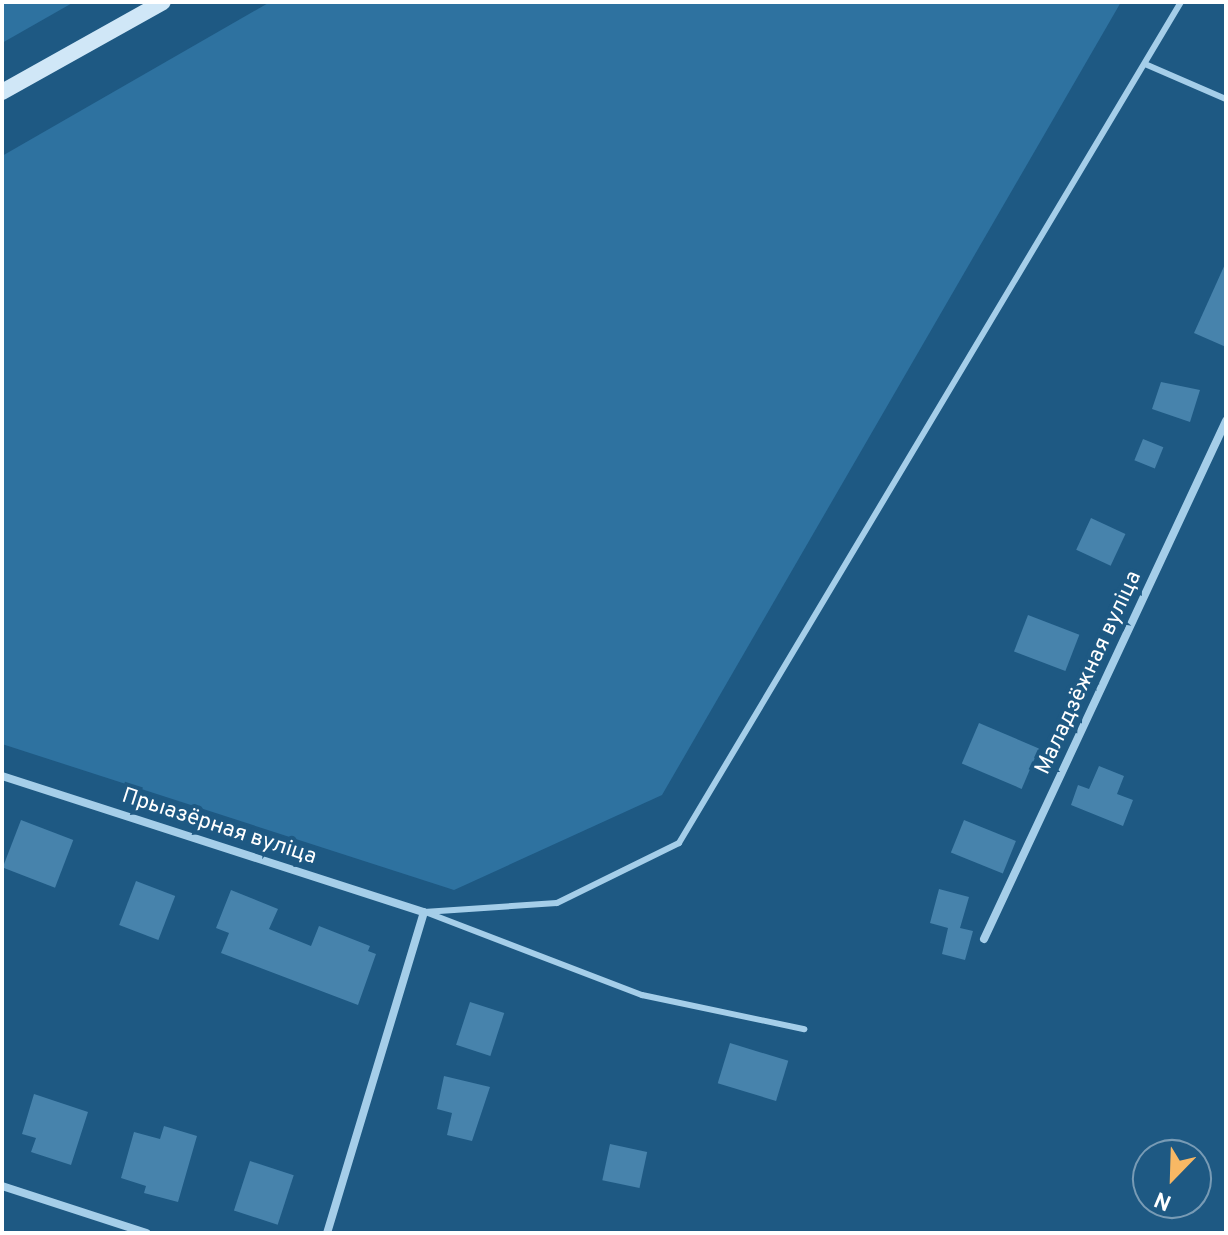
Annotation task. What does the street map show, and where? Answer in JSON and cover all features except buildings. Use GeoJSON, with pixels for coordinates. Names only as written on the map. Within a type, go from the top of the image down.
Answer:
{"type":"FeatureCollection","features":[{"type":"Feature","properties":{"kind":"street"},"geometry":{"type":"LineString","coordinates":[[2,92],[163,2]]}},
{"type":"Feature","properties":{"kind":"street","name":"Маладзёжная вуліца"},"geometry":{"type":"LineString","coordinates":[[984,939],[1226,421]]}},
{"type":"Feature","properties":{"kind":"street","name":"Прыазёрная вуліца"},"geometry":{"type":"LineString","coordinates":[[2,776],[424,912]]}},
{"type":"Feature","properties":{"kind":"street"},"geometry":{"type":"LineString","coordinates":[[327,1233],[424,912]]}},
{"type":"Feature","properties":{"kind":"street"},"geometry":{"type":"LineString","coordinates":[[2,1186],[147,1233]]}},
{"type":"Feature","properties":{"kind":"lane"},"geometry":{"type":"LineString","coordinates":[[424,912],[557,903],[679,843],[1181,2]]}},
{"type":"Feature","properties":{"kind":"lane"},"geometry":{"type":"LineString","coordinates":[[1145,64],[1226,99]]}},
{"type":"Feature","properties":{"kind":"lane"},"geometry":{"type":"LineString","coordinates":[[424,912],[642,995],[804,1029]]}},
{"type":"Feature","properties":{"kind":"shaded area"},"geometry":{"type":"Polygon","coordinates":[[[2,2],[74,2],[2,43],[2,2]]]}},
{"type":"Feature","properties":{"kind":"shaded area"},"geometry":{"type":"Polygon","coordinates":[[[270,2],[1121,2],[662,795],[454,890],[2,744],[2,156],[270,2]]]}}]}
